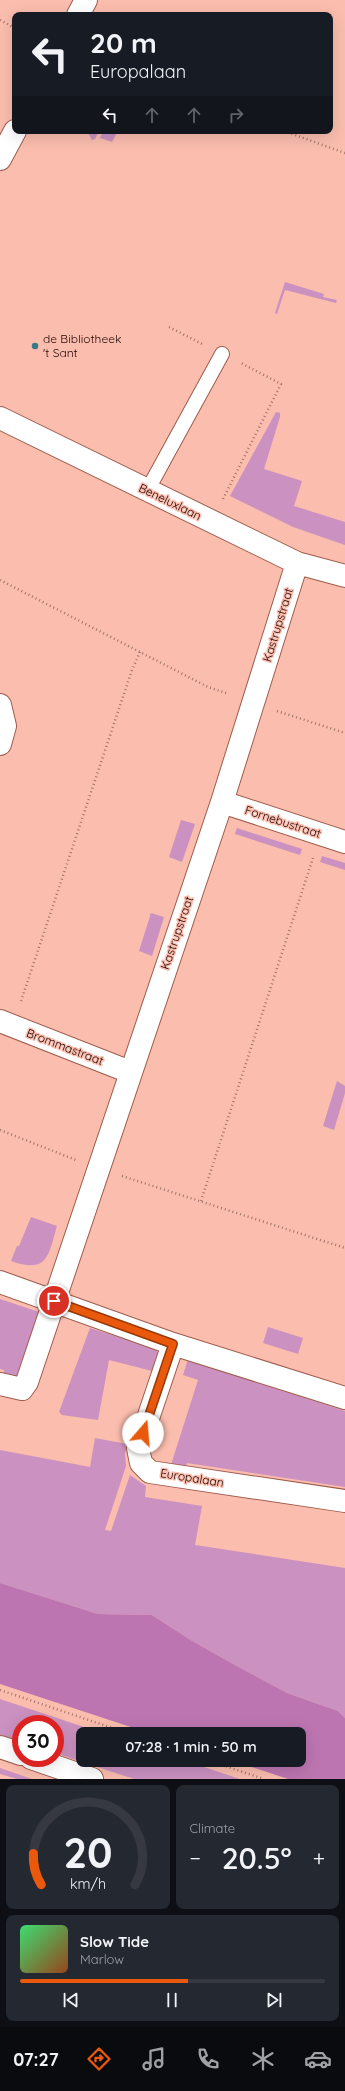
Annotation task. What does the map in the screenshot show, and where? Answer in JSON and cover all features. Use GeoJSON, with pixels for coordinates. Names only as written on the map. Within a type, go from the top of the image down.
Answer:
{"type":"FeatureCollection","features":[{"type":"Feature","properties":{"kind":"street"},"geometry":{"type":"LineString","coordinates":[[80,12],[86,0]]}},
{"type":"Feature","properties":{"kind":"street"},"geometry":{"type":"LineString","coordinates":[[0,159],[13,134]]}},
{"type":"Feature","properties":{"kind":"street","name":"Beneluxlaan"},"geometry":{"type":"LineString","coordinates":[[0,418],[297,564],[345,576]]}},
{"type":"Feature","properties":{"kind":"street","name":"Kastrupstraat"},"geometry":{"type":"LineString","coordinates":[[54,1301],[222,802],[297,564]]}},
{"type":"Feature","properties":{"kind":"street"},"geometry":{"type":"LineString","coordinates":[[0,705],[5,726],[0,744]]}},
{"type":"Feature","properties":{"kind":"street","name":"Fornebustraat"},"geometry":{"type":"LineString","coordinates":[[222,802],[345,842]]}},
{"type":"Feature","properties":{"kind":"street","name":"Brommastraat"},"geometry":{"type":"LineString","coordinates":[[0,1021],[130,1072]]}},
{"type":"Feature","properties":{"kind":"street"},"geometry":{"type":"LineString","coordinates":[[0,1282],[173,1344],[345,1398]]}},
{"type":"Feature","properties":{"kind":"street"},"geometry":{"type":"LineString","coordinates":[[0,1384],[22,1389],[27,1382],[54,1301]]}},
{"type":"Feature","properties":{"kind":"street","name":"Europalaan"},"geometry":{"type":"LineString","coordinates":[[173,1344],[138,1448],[141,1463],[150,1472],[345,1501]]}},
{"type":"Feature","properties":{"kind":"street"},"geometry":{"type":"LineString","coordinates":[[0,1747],[12,1751]]}},
{"type":"Feature","properties":{"kind":"street"},"geometry":{"type":"LineString","coordinates":[[57,1767],[92,1779]]}},
{"type":"Feature","properties":{"kind":"lane"},"geometry":{"type":"LineString","coordinates":[[147,491],[222,354]]}},
{"type":"Feature","properties":{"kind":"path"},"geometry":{"type":"LineString","coordinates":[[0,20],[12,26]]}},
{"type":"Feature","properties":{"kind":"path"},"geometry":{"type":"LineString","coordinates":[[293,134],[345,152]]}},
{"type":"Feature","properties":{"kind":"path"},"geometry":{"type":"LineString","coordinates":[[169,326],[281,384],[211,522]]}},
{"type":"Feature","properties":{"kind":"path"},"geometry":{"type":"LineString","coordinates":[[0,580],[208,687],[254,702]]}},
{"type":"Feature","properties":{"kind":"path"},"geometry":{"type":"LineString","coordinates":[[24,989],[132,670],[140,652]]}},
{"type":"Feature","properties":{"kind":"path"},"geometry":{"type":"LineString","coordinates":[[276,710],[345,733]]}},
{"type":"Feature","properties":{"kind":"path"},"geometry":{"type":"LineString","coordinates":[[201,1202],[321,835]]}},
{"type":"Feature","properties":{"kind":"path"},"geometry":{"type":"LineString","coordinates":[[0,1130],[98,1168],[345,1248]]}},
{"type":"Feature","properties":{"kind":"path"},"geometry":{"type":"LineString","coordinates":[[0,1690],[109,1727]]}},
{"type":"Feature","properties":{"kind":"path"},"geometry":{"type":"LineString","coordinates":[[229,1767],[264,1779]]}},
{"type":"Feature","properties":{"kind":"shaded area"},"geometry":{"type":"Polygon","coordinates":[[[89,134],[98,134],[95,139],[92,140],[89,134]]]}},
{"type":"Feature","properties":{"kind":"shaded area"},"geometry":{"type":"Polygon","coordinates":[[[102,134],[116,134],[112,142],[100,138],[102,134]]]}},
{"type":"Feature","properties":{"kind":"shaded area"},"geometry":{"type":"Polygon","coordinates":[[[285,282],[324,294],[323,297],[337,300],[336,303],[285,290],[277,314],[275,313],[285,282]]]}},
{"type":"Feature","properties":{"kind":"shaded area"},"geometry":{"type":"Polygon","coordinates":[[[276,412],[280,413],[280,417],[264,469],[302,481],[294,506],[345,522],[345,545],[293,527],[230,496],[276,412]]]}},
{"type":"Feature","properties":{"kind":"shaded area"},"geometry":{"type":"Polygon","coordinates":[[[181,820],[195,824],[182,862],[169,857],[181,820]]]}},
{"type":"Feature","properties":{"kind":"shaded area"},"geometry":{"type":"Polygon","coordinates":[[[237,828],[302,849],[300,855],[235,834],[237,828]]]}},
{"type":"Feature","properties":{"kind":"shaded area"},"geometry":{"type":"Polygon","coordinates":[[[322,856],[345,863],[345,870],[320,862],[322,856]]]}},
{"type":"Feature","properties":{"kind":"shaded area"},"geometry":{"type":"Polygon","coordinates":[[[151,913],[164,917],[152,956],[139,951],[151,913]]]}},
{"type":"Feature","properties":{"kind":"shaded area"},"geometry":{"type":"Polygon","coordinates":[[[337,1081],[345,1086],[345,1093],[334,1130],[323,1126],[337,1081]]]}},
{"type":"Feature","properties":{"kind":"shaded area"},"geometry":{"type":"Polygon","coordinates":[[[31,1217],[57,1226],[48,1254],[39,1264],[23,1264],[11,1261],[17,1246],[19,1246],[31,1217]]]}},
{"type":"Feature","properties":{"kind":"shaded area"},"geometry":{"type":"Polygon","coordinates":[[[0,1299],[39,1312],[19,1377],[3,1377],[4,1370],[0,1369],[0,1299]]]}},
{"type":"Feature","properties":{"kind":"shaded area"},"geometry":{"type":"Polygon","coordinates":[[[268,1327],[303,1338],[298,1354],[263,1343],[268,1327]]]}},
{"type":"Feature","properties":{"kind":"shaded area"},"geometry":{"type":"Polygon","coordinates":[[[90,1328],[154,1348],[159,1353],[156,1372],[109,1360],[98,1420],[62,1415],[59,1412],[90,1328]]]}},
{"type":"Feature","properties":{"kind":"shaded area"},"geometry":{"type":"Polygon","coordinates":[[[188,1359],[345,1411],[345,1487],[187,1463],[185,1469],[170,1468],[198,1380],[183,1375],[188,1359]]]}},
{"type":"Feature","properties":{"kind":"shaded area"},"geometry":{"type":"Polygon","coordinates":[[[95,1438],[127,1444],[125,1454],[126,1466],[105,1530],[111,1531],[130,1475],[146,1486],[145,1497],[202,1506],[195,1545],[345,1568],[345,1718],[338,1711],[287,1693],[189,1639],[152,1615],[98,1614],[0,1583],[0,1450],[90,1467],[95,1438]]]}},
{"type":"Feature","properties":{"kind":"shaded area"},"geometry":{"type":"Polygon","coordinates":[[[0,1583],[98,1614],[152,1615],[189,1639],[287,1693],[338,1711],[345,1718],[345,1779],[288,1779],[251,1767],[306,1767],[306,1727],[131,1727],[0,1684],[0,1583]]]}},
{"type":"Feature","properties":{"kind":"shaded area"},"geometry":{"type":"Polygon","coordinates":[[[0,1699],[48,1715],[12,1715],[12,1739],[0,1735],[0,1699]]]}},
{"type":"Feature","properties":{"kind":"shaded area"},"geometry":{"type":"Polygon","coordinates":[[[64,1720],[84,1727],[76,1727],[76,1760],[64,1756],[64,1720]]]}},
{"type":"Feature","properties":{"kind":"shaded area"},"geometry":{"type":"Polygon","coordinates":[[[98,1767],[204,1767],[240,1779],[134,1779],[98,1767]]]}},
{"type":"Feature","properties":{"kind":"shaded area"},"geometry":{"type":"Polygon","coordinates":[[[0,1768],[32,1779],[17,1779],[0,1774],[0,1768]]]}},
{"type":"Feature","properties":{"kind":"place","name":"de Bibliotheek 't Sant"},"geometry":{"type":"Point","coordinates":[35,346]}},
{"type":"Feature","properties":{"kind":"route"},"geometry":{"type":"LineString","coordinates":[[54,1301],[173,1344],[143,1433]]}}]}
